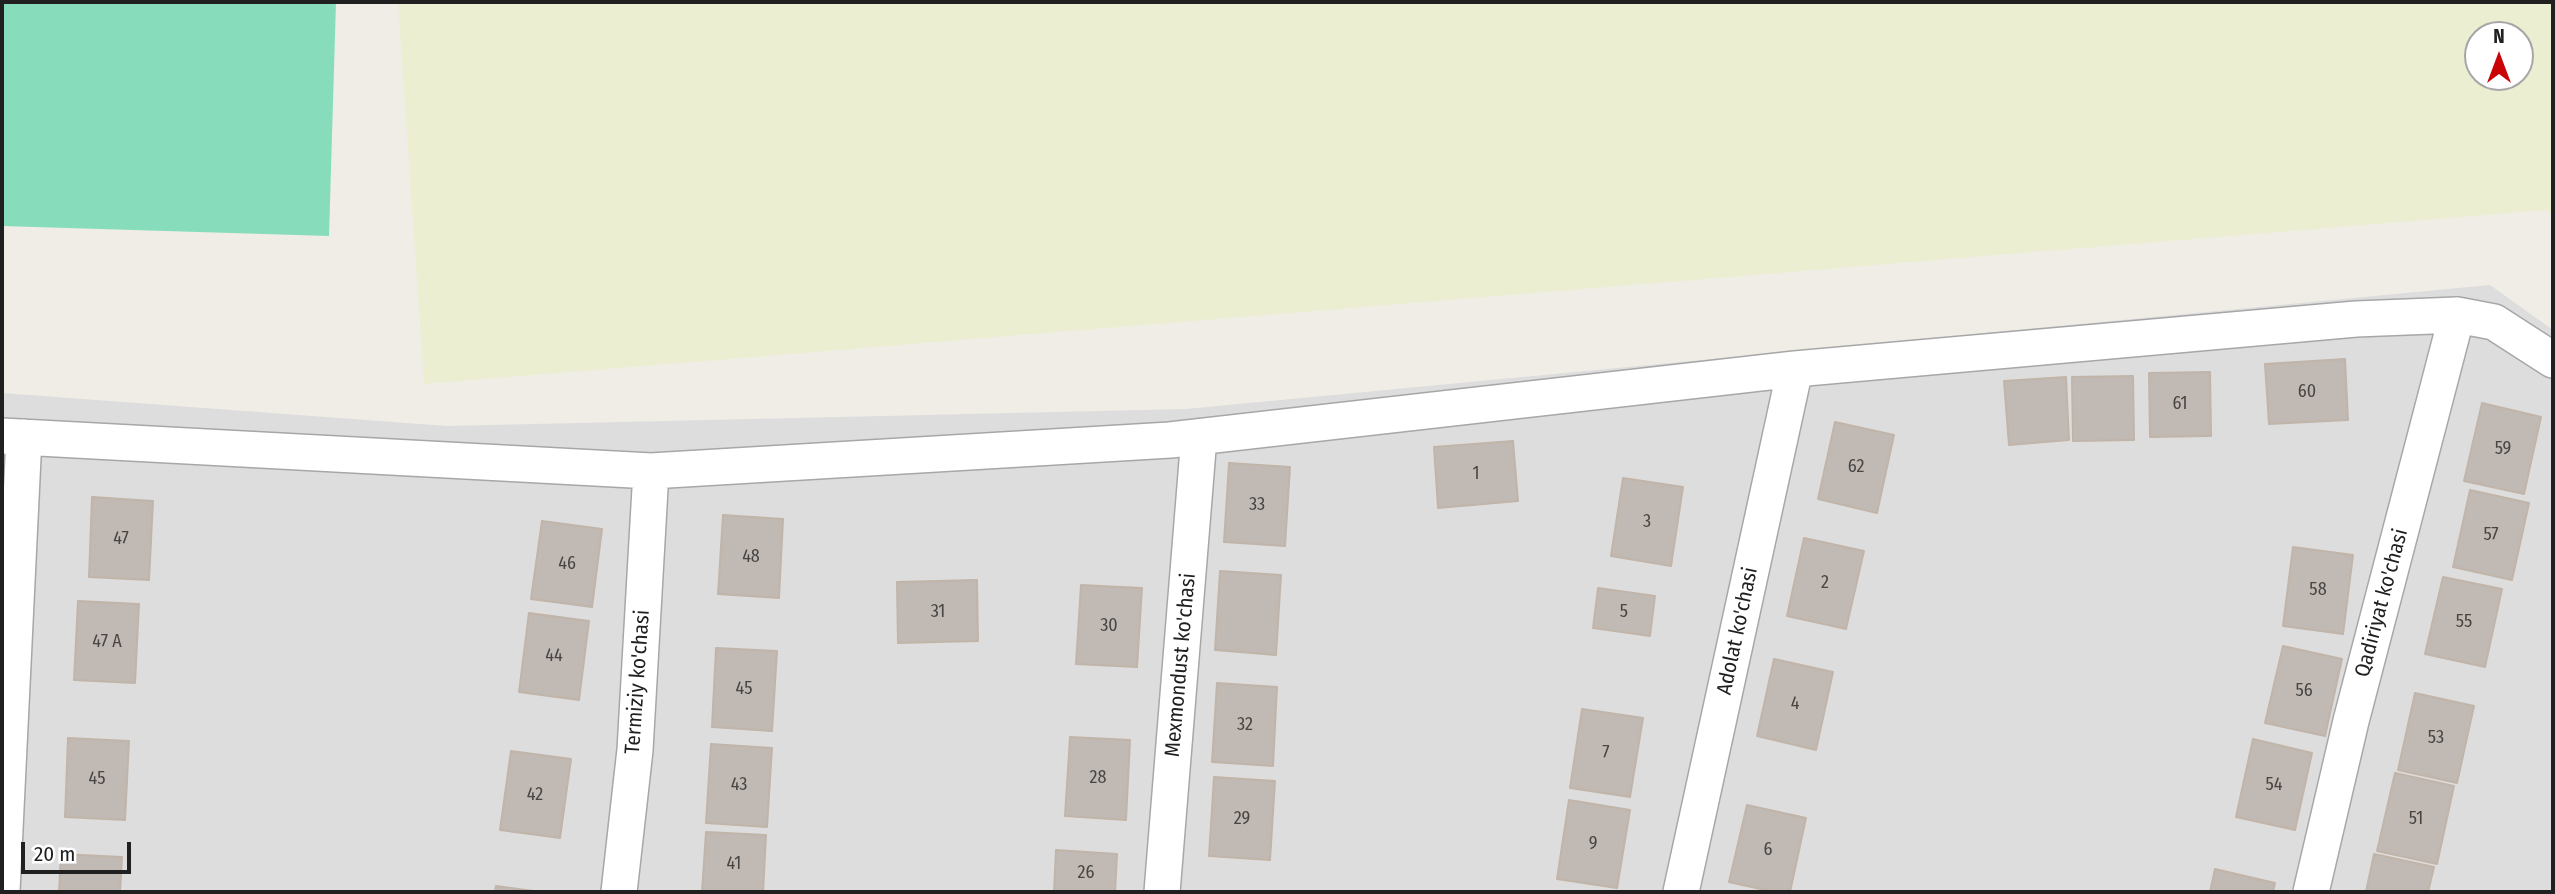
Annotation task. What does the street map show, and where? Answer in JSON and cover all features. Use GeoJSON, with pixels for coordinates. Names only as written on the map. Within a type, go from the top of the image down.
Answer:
{"type":"FeatureCollection","features":[{"type":"Feature","properties":{"kind":"street"},"geometry":{"type":"LineString","coordinates":[[2,891],[13,437],[651,471],[1199,437],[1795,369],[2356,319],[2457,315],[2494,322],[2553,360]]}},
{"type":"Feature","properties":{"kind":"street","name":"Qadiriyat ko'chasi"},"geometry":{"type":"LineString","coordinates":[[2311,892],[2351,721],[2457,315]]}},
{"type":"Feature","properties":{"kind":"street","name":"Adolat ko'chasi"},"geometry":{"type":"LineString","coordinates":[[1681,892],[1795,369]]}},
{"type":"Feature","properties":{"kind":"street","name":"Mexmondust ko'chasi"},"geometry":{"type":"LineString","coordinates":[[1162,892],[1199,437]]}},
{"type":"Feature","properties":{"kind":"street","name":"Termiziy ko'chasi"},"geometry":{"type":"LineString","coordinates":[[619,892],[635,750],[651,471]]}},
{"type":"Feature","properties":{"kind":"shaded area"},"geometry":{"type":"Polygon","coordinates":[[[2490,285],[2553,330],[2553,892],[2,892],[2,393],[447,426],[1186,409],[2490,285]]]}},
{"type":"Feature","properties":{"kind":"green space"},"geometry":{"type":"Polygon","coordinates":[[[2,2],[336,2],[329,236],[2,226],[2,2]]]}},
{"type":"Feature","properties":{"kind":"green space"},"geometry":{"type":"Polygon","coordinates":[[[398,2],[2553,2],[2553,215],[2547,210],[424,384],[398,2]]]}},
{"type":"Feature","properties":{"kind":"building"},"geometry":{"type":"Polygon","coordinates":[[[2345,359],[2348,420],[2269,424],[2265,364],[2345,359]]]}},
{"type":"Feature","properties":{"kind":"building"},"geometry":{"type":"Polygon","coordinates":[[[2210,372],[2211,436],[2150,437],[2149,373],[2210,372]]]}},
{"type":"Feature","properties":{"kind":"building"},"geometry":{"type":"Polygon","coordinates":[[[2133,376],[2134,440],[2073,441],[2072,377],[2133,376]]]}},
{"type":"Feature","properties":{"kind":"building"},"geometry":{"type":"Polygon","coordinates":[[[2066,377],[2069,440],[2009,445],[2004,381],[2066,377]]]}},
{"type":"Feature","properties":{"kind":"building"},"geometry":{"type":"Polygon","coordinates":[[[2482,403],[2541,417],[2524,494],[2464,481],[2482,403]]]}},
{"type":"Feature","properties":{"kind":"building"},"geometry":{"type":"Polygon","coordinates":[[[1835,422],[1894,435],[1877,513],[1818,499],[1835,422]]]}},
{"type":"Feature","properties":{"kind":"building"},"geometry":{"type":"Polygon","coordinates":[[[1513,441],[1518,501],[1438,508],[1434,447],[1513,441]]]}},
{"type":"Feature","properties":{"kind":"building"},"geometry":{"type":"Polygon","coordinates":[[[1229,463],[1290,467],[1285,546],[1224,542],[1229,463]]]}},
{"type":"Feature","properties":{"kind":"building"},"geometry":{"type":"Polygon","coordinates":[[[1623,478],[1683,487],[1671,566],[1611,556],[1623,478]]]}},
{"type":"Feature","properties":{"kind":"building"},"geometry":{"type":"Polygon","coordinates":[[[2470,490],[2529,503],[2512,580],[2453,567],[2470,490]]]}},
{"type":"Feature","properties":{"kind":"building"},"geometry":{"type":"Polygon","coordinates":[[[92,497],[153,501],[149,580],[89,577],[92,497]]]}},
{"type":"Feature","properties":{"kind":"building"},"geometry":{"type":"Polygon","coordinates":[[[723,515],[783,519],[779,598],[718,594],[723,515]]]}},
{"type":"Feature","properties":{"kind":"building"},"geometry":{"type":"Polygon","coordinates":[[[542,521],[602,529],[592,607],[531,599],[542,521]]]}},
{"type":"Feature","properties":{"kind":"building"},"geometry":{"type":"Polygon","coordinates":[[[1804,538],[1864,551],[1846,629],[1787,616],[1804,538]]]}},
{"type":"Feature","properties":{"kind":"building"},"geometry":{"type":"Polygon","coordinates":[[[2293,547],[2353,555],[2343,634],[2283,626],[2293,547]]]}},
{"type":"Feature","properties":{"kind":"building"},"geometry":{"type":"Polygon","coordinates":[[[1220,571],[1281,575],[1276,655],[1215,650],[1220,571]]]}},
{"type":"Feature","properties":{"kind":"building"},"geometry":{"type":"Polygon","coordinates":[[[2443,577],[2502,589],[2485,667],[2425,654],[2443,577]]]}},
{"type":"Feature","properties":{"kind":"building"},"geometry":{"type":"Polygon","coordinates":[[[977,580],[978,641],[898,643],[897,582],[977,580]]]}},
{"type":"Feature","properties":{"kind":"building"},"geometry":{"type":"Polygon","coordinates":[[[1081,585],[1142,588],[1137,667],[1076,664],[1081,585]]]}},
{"type":"Feature","properties":{"kind":"building"},"geometry":{"type":"Polygon","coordinates":[[[1598,588],[1655,596],[1650,636],[1593,628],[1598,588]]]}},
{"type":"Feature","properties":{"kind":"building"},"geometry":{"type":"Polygon","coordinates":[[[78,601],[139,604],[135,683],[74,680],[78,601]]]}},
{"type":"Feature","properties":{"kind":"building"},"geometry":{"type":"Polygon","coordinates":[[[529,613],[589,621],[579,700],[519,692],[529,613]]]}},
{"type":"Feature","properties":{"kind":"building"},"geometry":{"type":"Polygon","coordinates":[[[2283,646],[2342,659],[2325,736],[2265,723],[2283,646]]]}},
{"type":"Feature","properties":{"kind":"building"},"geometry":{"type":"Polygon","coordinates":[[[716,648],[777,651],[772,731],[712,727],[716,648]]]}},
{"type":"Feature","properties":{"kind":"building"},"geometry":{"type":"Polygon","coordinates":[[[1774,659],[1833,672],[1816,750],[1757,736],[1774,659]]]}},
{"type":"Feature","properties":{"kind":"building"},"geometry":{"type":"Polygon","coordinates":[[[1217,683],[1277,687],[1273,766],[1212,762],[1217,683]]]}},
{"type":"Feature","properties":{"kind":"building"},"geometry":{"type":"Polygon","coordinates":[[[2415,693],[2474,706],[2457,783],[2398,770],[2415,693]]]}},
{"type":"Feature","properties":{"kind":"building"},"geometry":{"type":"Polygon","coordinates":[[[1582,709],[1643,718],[1630,797],[1570,788],[1582,709]]]}},
{"type":"Feature","properties":{"kind":"building"},"geometry":{"type":"Polygon","coordinates":[[[1070,737],[1130,740],[1126,820],[1065,816],[1070,737]]]}},
{"type":"Feature","properties":{"kind":"building"},"geometry":{"type":"Polygon","coordinates":[[[68,738],[129,741],[125,820],[65,817],[68,738]]]}},
{"type":"Feature","properties":{"kind":"building"},"geometry":{"type":"Polygon","coordinates":[[[2253,739],[2312,753],[2295,830],[2236,817],[2253,739]]]}},
{"type":"Feature","properties":{"kind":"building"},"geometry":{"type":"Polygon","coordinates":[[[711,744],[772,748],[767,827],[706,823],[711,744]]]}},
{"type":"Feature","properties":{"kind":"building"},"geometry":{"type":"Polygon","coordinates":[[[511,751],[571,759],[560,838],[500,830],[511,751]]]}},
{"type":"Feature","properties":{"kind":"building"},"geometry":{"type":"Polygon","coordinates":[[[2395,773],[2454,786],[2437,864],[2377,851],[2395,773]]]}},
{"type":"Feature","properties":{"kind":"building"},"geometry":{"type":"Polygon","coordinates":[[[1214,777],[1275,781],[1270,860],[1209,856],[1214,777]]]}},
{"type":"Feature","properties":{"kind":"building"},"geometry":{"type":"Polygon","coordinates":[[[1569,800],[1630,810],[1617,888],[1557,879],[1569,800]]]}},
{"type":"Feature","properties":{"kind":"building"},"geometry":{"type":"Polygon","coordinates":[[[1747,805],[1806,818],[1790,892],[1774,892],[1729,882],[1747,805]]]}},
{"type":"Feature","properties":{"kind":"building"},"geometry":{"type":"Polygon","coordinates":[[[706,832],[766,835],[763,892],[702,892],[706,832]]]}},
{"type":"Feature","properties":{"kind":"building"},"geometry":{"type":"Polygon","coordinates":[[[1056,850],[1117,854],[1115,892],[1054,892],[1056,850]]]}},
{"type":"Feature","properties":{"kind":"building"},"geometry":{"type":"Polygon","coordinates":[[[61,854],[122,857],[120,892],[59,892],[61,854]]]}},
{"type":"Feature","properties":{"kind":"building"},"geometry":{"type":"Polygon","coordinates":[[[2374,854],[2434,867],[2428,892],[2366,892],[2374,854]]]}},
{"type":"Feature","properties":{"kind":"building"},"geometry":{"type":"Polygon","coordinates":[[[2215,869],[2275,883],[2273,892],[2210,892],[2215,869]]]}},
{"type":"Feature","properties":{"kind":"building"},"geometry":{"type":"Polygon","coordinates":[[[496,886],[541,892],[495,892],[496,886]]]}}]}
